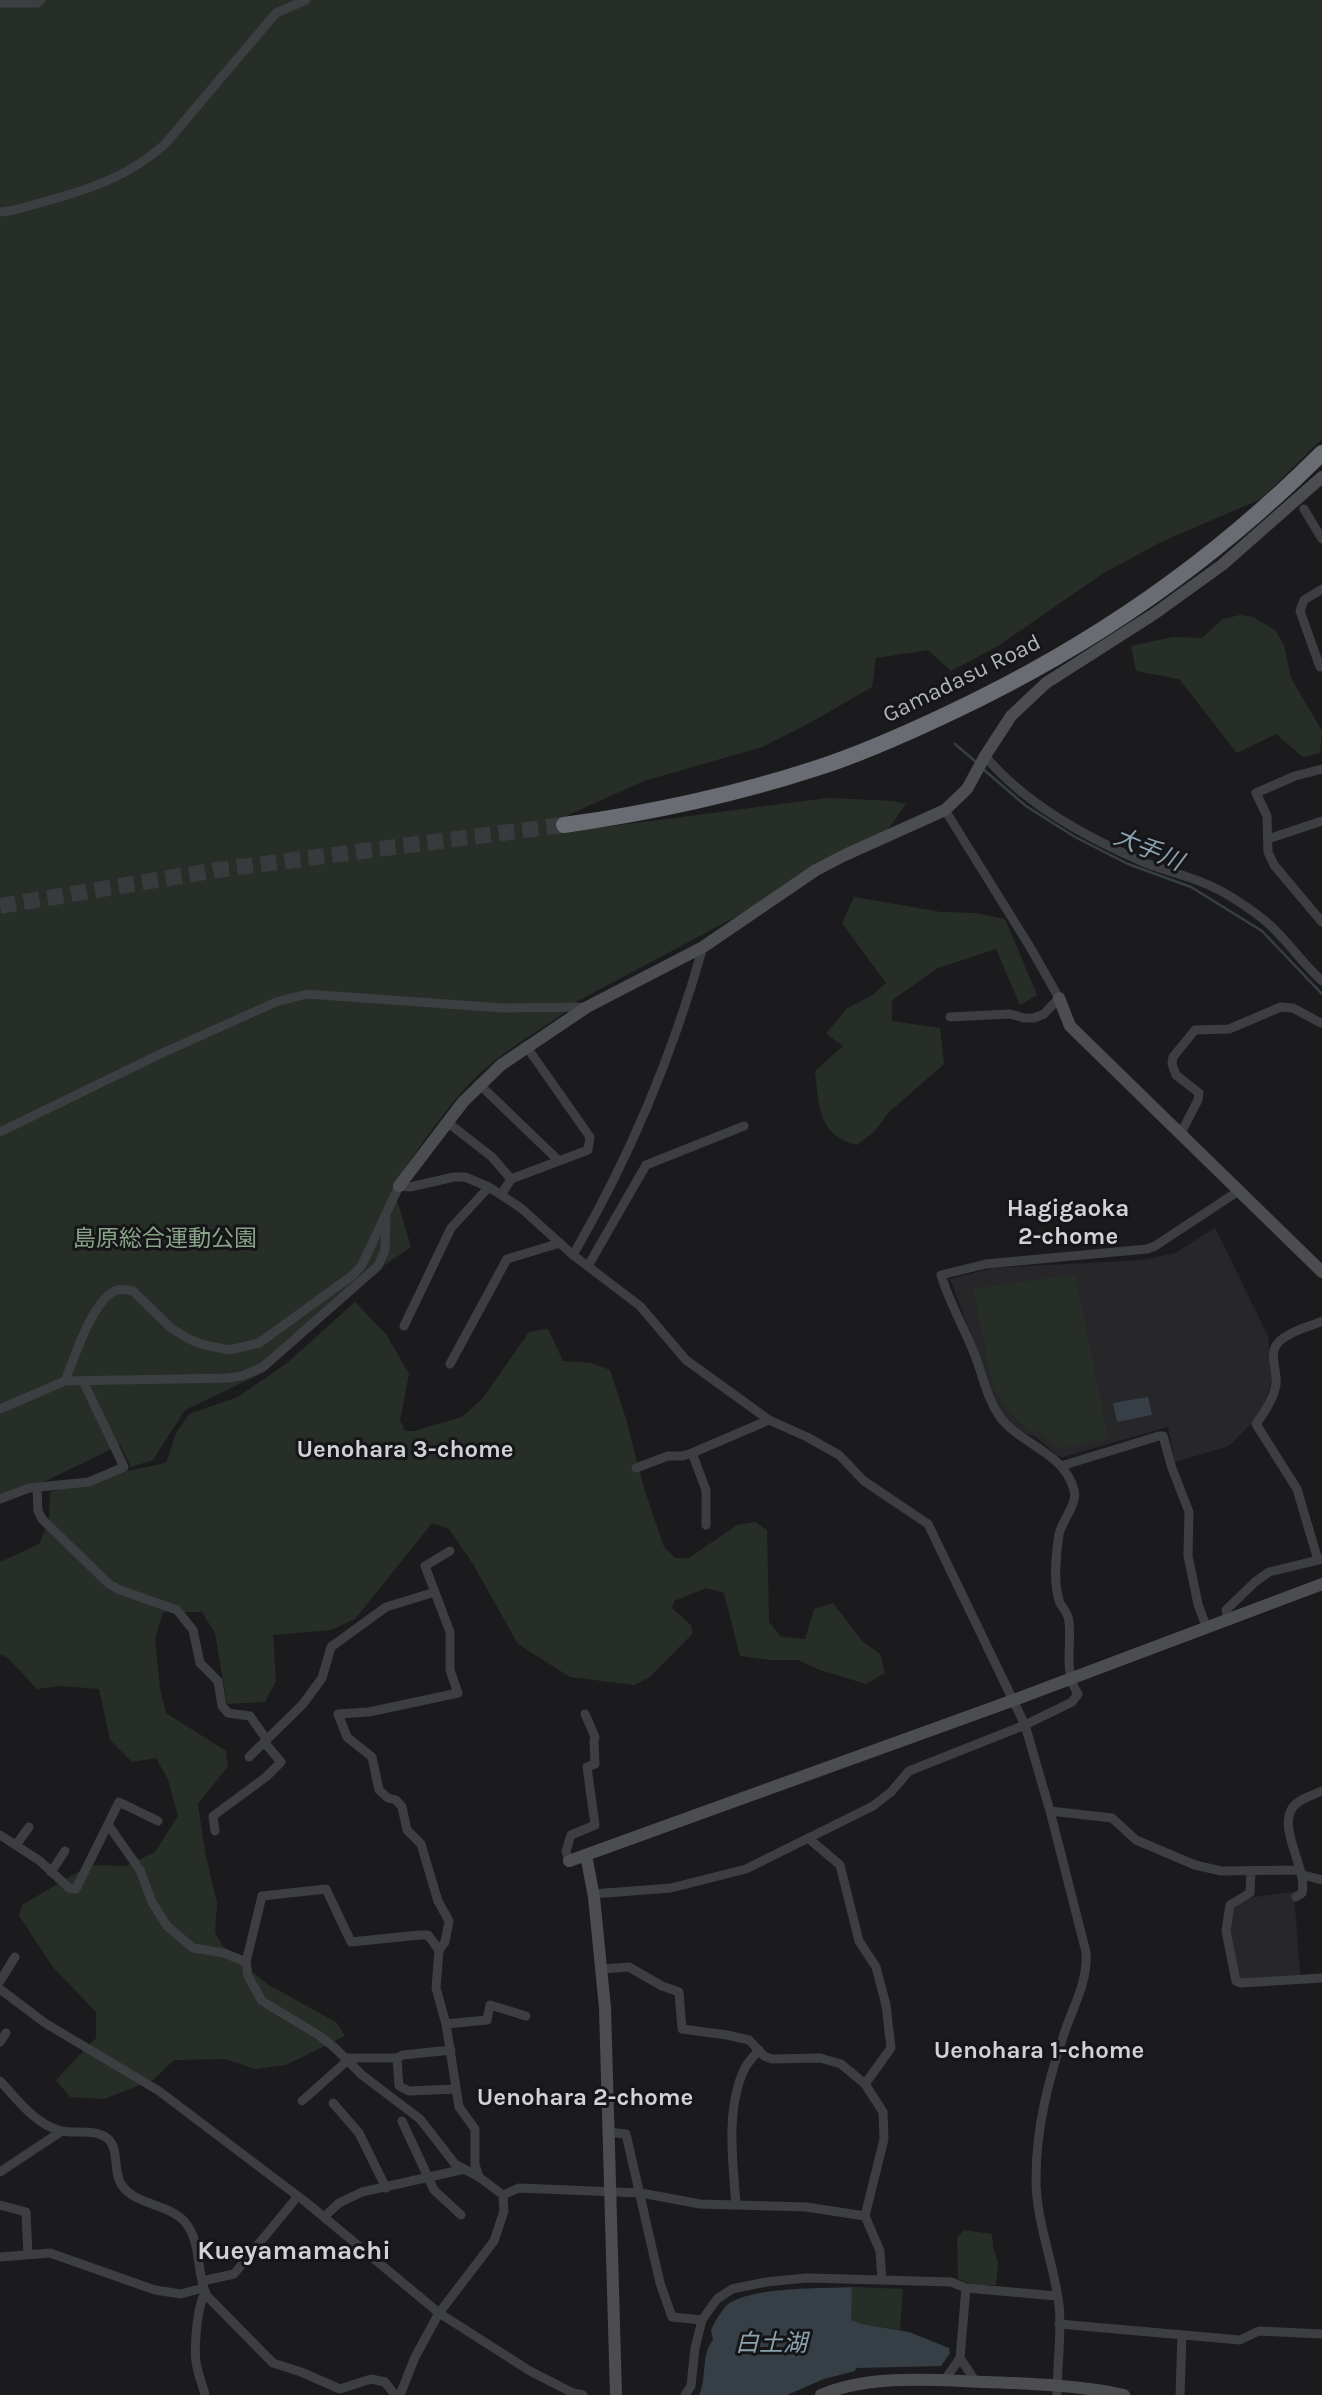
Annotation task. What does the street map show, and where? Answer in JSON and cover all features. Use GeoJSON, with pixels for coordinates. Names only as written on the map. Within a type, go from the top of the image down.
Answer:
{"type":"FeatureCollection","features":[{"type":"Feature","properties":{"kind":"highway","name":"Gamadasu Road"},"geometry":{"type":"LineString","coordinates":[[564,825],[682,806],[808,771],[911,732],[984,697],[1058,658],[1177,579],[1228,541],[1322,453]]}},
{"type":"Feature","properties":{"kind":"street"},"geometry":{"type":"LineString","coordinates":[[0,3],[41,0]]}},
{"type":"Feature","properties":{"kind":"street"},"geometry":{"type":"LineString","coordinates":[[0,212],[85,191],[147,161],[165,144],[276,13],[306,0]]}},
{"type":"Feature","properties":{"kind":"street"},"geometry":{"type":"LineString","coordinates":[[65,1381],[96,1311],[116,1290],[133,1291],[171,1328],[201,1344],[229,1350],[259,1343],[353,1275],[369,1253],[399,1186],[479,1084],[526,1046],[587,1007],[703,947],[816,870],[944,810],[967,789],[1012,716],[1046,683],[1154,614],[1222,565],[1322,477]]}},
{"type":"Feature","properties":{"kind":"street"},"geometry":{"type":"LineString","coordinates":[[1304,509],[1322,539]]}},
{"type":"Feature","properties":{"kind":"street"},"geometry":{"type":"LineString","coordinates":[[1320,667],[1300,611],[1304,600],[1322,589]]}},
{"type":"Feature","properties":{"kind":"street"},"geometry":{"type":"LineString","coordinates":[[981,763],[1078,830],[1144,862],[1226,893],[1272,926],[1322,981]]}},
{"type":"Feature","properties":{"kind":"street"},"geometry":{"type":"LineString","coordinates":[[1322,769],[1295,776],[1256,793],[1267,816],[1268,852],[1274,865],[1322,922]]}},
{"type":"Feature","properties":{"kind":"street"},"geometry":{"type":"LineString","coordinates":[[944,810],[1030,947],[1059,998],[1070,1026],[1322,1272]]}},
{"type":"Feature","properties":{"kind":"street"},"geometry":{"type":"LineString","coordinates":[[1268,839],[1322,821]]}},
{"type":"Feature","properties":{"kind":"street"},"geometry":{"type":"LineString","coordinates":[[573,1255],[607,1197],[637,1133],[683,1017],[703,947]]}},
{"type":"Feature","properties":{"kind":"street"},"geometry":{"type":"LineString","coordinates":[[0,1132],[264,1007],[307,994],[503,1008],[587,1007]]}},
{"type":"Feature","properties":{"kind":"street"},"geometry":{"type":"LineString","coordinates":[[950,1017],[1010,1014],[1034,1018],[1044,1014],[1059,998]]}},
{"type":"Feature","properties":{"kind":"street"},"geometry":{"type":"LineString","coordinates":[[1181,1133],[1199,1093],[1176,1075],[1172,1063],[1173,1057],[1191,1032],[1200,1029],[1228,1029],[1282,1007],[1293,1008],[1322,1023]]}},
{"type":"Feature","properties":{"kind":"street"},"geometry":{"type":"LineString","coordinates":[[501,1195],[511,1179],[588,1150],[590,1137],[526,1046]]}},
{"type":"Feature","properties":{"kind":"street"},"geometry":{"type":"LineString","coordinates":[[479,1084],[558,1160]]}},
{"type":"Feature","properties":{"kind":"street"},"geometry":{"type":"LineString","coordinates":[[447,1122],[492,1157],[511,1179]]}},
{"type":"Feature","properties":{"kind":"street"},"geometry":{"type":"LineString","coordinates":[[588,1266],[646,1166],[744,1126]]}},
{"type":"Feature","properties":{"kind":"street"},"geometry":{"type":"LineString","coordinates":[[399,1186],[411,1187],[465,1177],[489,1187],[521,1208],[573,1255],[640,1306],[686,1360],[769,1420],[839,1455],[864,1481],[928,1524],[1025,1725],[1086,1952],[1087,1968],[1045,2096],[1036,2179],[1057,2296],[1057,2390]]}},
{"type":"Feature","properties":{"kind":"street"},"geometry":{"type":"LineString","coordinates":[[404,1326],[451,1228],[489,1187]]}},
{"type":"Feature","properties":{"kind":"street"},"geometry":{"type":"LineString","coordinates":[[593,1894],[671,1888],[746,1869],[873,1805],[891,1792],[909,1771],[1025,1725],[1072,1702],[1078,1694],[1070,1679],[1070,1622],[1060,1603],[1056,1582],[1059,1535],[1074,1500],[1075,1491],[1061,1466],[1038,1446],[1016,1434],[1001,1418],[988,1397],[975,1355],[941,1275],[986,1264],[1147,1249],[1240,1190]]}},
{"type":"Feature","properties":{"kind":"street"},"geometry":{"type":"LineString","coordinates":[[0,1409],[65,1381],[229,1378],[252,1373],[382,1261],[385,1250],[386,1211]]}},
{"type":"Feature","properties":{"kind":"street"},"geometry":{"type":"LineString","coordinates":[[450,1364],[507,1259],[559,1243]]}},
{"type":"Feature","properties":{"kind":"street"},"geometry":{"type":"LineString","coordinates":[[1229,1620],[1226,1611],[1263,1576],[1278,1569],[1320,1560],[1297,1489],[1256,1424],[1265,1412],[1275,1389],[1275,1346],[1280,1340],[1322,1321]]}},
{"type":"Feature","properties":{"kind":"street"},"geometry":{"type":"LineString","coordinates":[[0,1499],[20,1490],[80,1484],[124,1467],[83,1381]]}},
{"type":"Feature","properties":{"kind":"street"},"geometry":{"type":"LineString","coordinates":[[636,1468],[668,1455],[682,1456],[769,1420]]}},
{"type":"Feature","properties":{"kind":"street"},"geometry":{"type":"LineString","coordinates":[[1061,1466],[1163,1436],[1189,1512],[1188,1556],[1198,1604],[1207,1629]]}},
{"type":"Feature","properties":{"kind":"street"},"geometry":{"type":"LineString","coordinates":[[692,1452],[706,1490],[706,1525]]}},
{"type":"Feature","properties":{"kind":"street"},"geometry":{"type":"LineString","coordinates":[[37,1487],[38,1511],[42,1519],[109,1584],[170,1606],[183,1615],[193,1630],[200,1663],[218,1681],[222,1706],[228,1713],[250,1716],[281,1762],[213,1816],[215,1831]]}},
{"type":"Feature","properties":{"kind":"street"},"geometry":{"type":"LineString","coordinates":[[450,1551],[425,1566],[450,1632],[450,1670],[458,1693],[369,1712],[338,1714],[347,1737],[372,1757],[379,1790],[402,1807],[407,1830],[421,1844],[438,1901],[449,1922],[445,1942],[439,1950],[436,1988],[446,2024],[459,2107],[474,2129],[475,2165],[479,2176]]}},
{"type":"Feature","properties":{"kind":"street"},"geometry":{"type":"LineString","coordinates":[[585,1714],[596,1738],[596,1764],[587,1767],[595,1825],[571,1835],[566,1851],[569,1861],[1207,1629],[1322,1584]]}},
{"type":"Feature","properties":{"kind":"street"},"geometry":{"type":"LineString","coordinates":[[249,1757],[303,1704],[322,1678],[331,1647],[386,1607],[435,1592]]}},
{"type":"Feature","properties":{"kind":"street"},"geometry":{"type":"LineString","coordinates":[[1296,1897],[1302,1893],[1303,1888],[1290,1828],[1291,1812],[1298,1802],[1322,1791]]}},
{"type":"Feature","properties":{"kind":"street"},"geometry":{"type":"LineString","coordinates":[[0,1835],[69,1888],[76,1888],[119,1802],[158,1821]]}},
{"type":"Feature","properties":{"kind":"street"},"geometry":{"type":"LineString","coordinates":[[1050,1811],[1112,1818],[1136,1840],[1195,1865],[1221,1871],[1301,1872],[1322,1880]]}},
{"type":"Feature","properties":{"kind":"street"},"geometry":{"type":"LineString","coordinates":[[16,1845],[29,1826]]}},
{"type":"Feature","properties":{"kind":"street"},"geometry":{"type":"LineString","coordinates":[[109,1826],[140,1870],[152,1902],[167,1926],[193,1948],[224,1953],[246,1962]]}},
{"type":"Feature","properties":{"kind":"street"},"geometry":{"type":"LineString","coordinates":[[808,1839],[840,1865],[859,1941],[876,1967],[886,2006],[891,2048],[865,2084]]}},
{"type":"Feature","properties":{"kind":"street"},"geometry":{"type":"LineString","coordinates":[[51,1872],[65,1851]]}},
{"type":"Feature","properties":{"kind":"street"},"geometry":{"type":"LineString","coordinates":[[586,1855],[606,2008],[616,2395]]}},
{"type":"Feature","properties":{"kind":"street"},"geometry":{"type":"LineString","coordinates":[[1251,1871],[1250,1893],[1230,1905],[1226,1928],[1236,1981],[1241,1983],[1322,1978]]}},
{"type":"Feature","properties":{"kind":"street"},"geometry":{"type":"LineString","coordinates":[[203,2287],[274,2363],[340,2389],[370,2379],[386,2382],[397,2395],[439,2313],[494,2241],[504,2211],[503,2194],[479,2176],[455,2164],[420,2119],[362,2075],[320,2036],[262,2001],[248,1976],[246,1962],[262,1896],[326,1889],[351,1942],[428,1935],[439,1950]]}},
{"type":"Feature","properties":{"kind":"street"},"geometry":{"type":"LineString","coordinates":[[0,1981],[15,1957]]}},
{"type":"Feature","properties":{"kind":"street"},"geometry":{"type":"LineString","coordinates":[[602,1969],[629,1967],[662,1986],[679,1992],[682,2029],[749,2040],[764,2056],[772,2059],[820,2058],[841,2064],[865,2084],[883,2112],[884,2139],[865,2216],[880,2251],[882,2280]]}},
{"type":"Feature","properties":{"kind":"street"},"geometry":{"type":"LineString","coordinates":[[0,1989],[46,2023],[159,2091],[298,2196],[439,2313],[530,2371],[573,2393],[583,2395]]}},
{"type":"Feature","properties":{"kind":"street"},"geometry":{"type":"LineString","coordinates":[[446,2024],[487,2020],[490,2005],[526,2016]]}},
{"type":"Feature","properties":{"kind":"street"},"geometry":{"type":"LineString","coordinates":[[0,2042],[6,2033]]}},
{"type":"Feature","properties":{"kind":"street"},"geometry":{"type":"LineString","coordinates":[[302,2101],[347,2059],[397,2059],[403,2055],[451,2050]]}},
{"type":"Feature","properties":{"kind":"street"},"geometry":{"type":"LineString","coordinates":[[736,2205],[733,2139],[735,2109],[746,2067],[759,2050]]}},
{"type":"Feature","properties":{"kind":"street"},"geometry":{"type":"LineString","coordinates":[[397,2059],[399,2086],[409,2091],[456,2089]]}},
{"type":"Feature","properties":{"kind":"street"},"geometry":{"type":"LineString","coordinates":[[0,2081],[36,2119],[62,2131],[104,2136],[113,2146],[118,2180],[128,2194],[163,2207],[184,2221],[196,2241],[203,2287],[195,2356],[205,2395]]}},
{"type":"Feature","properties":{"kind":"street"},"geometry":{"type":"LineString","coordinates":[[333,2103],[359,2133],[386,2188]]}},
{"type":"Feature","properties":{"kind":"street"},"geometry":{"type":"LineString","coordinates":[[402,2121],[434,2190],[461,2215]]}},
{"type":"Feature","properties":{"kind":"street"},"geometry":{"type":"LineString","coordinates":[[0,2172],[62,2131]]}},
{"type":"Feature","properties":{"kind":"street"},"geometry":{"type":"LineString","coordinates":[[609,2132],[625,2134],[660,2283],[672,2317],[702,2320]]}},
{"type":"Feature","properties":{"kind":"street"},"geometry":{"type":"LineString","coordinates":[[324,2217],[339,2203],[362,2192],[465,2169]]}},
{"type":"Feature","properties":{"kind":"street"},"geometry":{"type":"LineString","coordinates":[[503,2194],[519,2188],[640,2193],[690,2203],[806,2207],[865,2216]]}},
{"type":"Feature","properties":{"kind":"street"},"geometry":{"type":"LineString","coordinates":[[0,2256],[50,2253],[155,2290],[181,2294],[234,2274],[298,2196]]}},
{"type":"Feature","properties":{"kind":"street"},"geometry":{"type":"LineString","coordinates":[[0,2205],[26,2213],[28,2255]]}},
{"type":"Feature","properties":{"kind":"street"},"geometry":{"type":"LineString","coordinates":[[685,2395],[691,2386],[695,2348],[702,2320],[718,2299],[732,2289],[807,2278],[951,2282],[966,2288],[1057,2296]]}},
{"type":"Feature","properties":{"kind":"street"},"geometry":{"type":"LineString","coordinates":[[944,2381],[960,2358],[966,2288]]}},
{"type":"Feature","properties":{"kind":"street"},"geometry":{"type":"LineString","coordinates":[[1059,2325],[1240,2340],[1259,2330],[1322,2334]]}},
{"type":"Feature","properties":{"kind":"street"},"geometry":{"type":"LineString","coordinates":[[1180,2395],[1182,2335]]}},
{"type":"Feature","properties":{"kind":"street"},"geometry":{"type":"LineString","coordinates":[[960,2358],[976,2382]]}},
{"type":"Feature","properties":{"kind":"street"},"geometry":{"type":"LineString","coordinates":[[821,2395],[870,2382],[944,2381],[1124,2395]]}},
{"type":"Feature","properties":{"kind":"shaded area"},"geometry":{"type":"Polygon","coordinates":[[[1215,1228],[1268,1336],[1273,1378],[1263,1406],[1253,1422],[1229,1446],[1175,1462],[1168,1427],[1063,1457],[1058,1456],[1036,1437],[1020,1431],[1003,1415],[990,1392],[982,1363],[950,1279],[993,1268],[1142,1260],[1175,1253],[1215,1228]]]}},
{"type":"Feature","properties":{"kind":"shaded area"},"geometry":{"type":"Polygon","coordinates":[[[1294,1892],[1300,1975],[1240,1979],[1229,1928],[1236,1904],[1254,1897],[1294,1892]]]}},
{"type":"Feature","properties":{"kind":"green space","name":"島原総合運動公園"},"geometry":{"type":"Polygon","coordinates":[[[0,0],[1322,0],[1322,439],[1261,499],[1163,541],[1102,574],[998,646],[951,671],[928,650],[876,658],[872,687],[806,725],[762,747],[644,781],[555,821],[567,832],[827,798],[906,804],[887,831],[739,915],[561,1010],[567,1011],[489,1065],[444,1114],[393,1186],[411,1247],[386,1264],[263,1373],[185,1410],[153,1460],[131,1467],[120,1445],[0,1503],[0,0]]]}},
{"type":"Feature","properties":{"kind":"green space"},"geometry":{"type":"Polygon","coordinates":[[[1240,615],[1253,617],[1275,630],[1284,645],[1291,678],[1322,731],[1320,753],[1303,757],[1276,734],[1237,753],[1179,679],[1136,671],[1131,646],[1173,637],[1202,638],[1223,619],[1240,615]]]}},
{"type":"Feature","properties":{"kind":"green space"},"geometry":{"type":"Polygon","coordinates":[[[854,897],[941,912],[975,913],[1005,919],[1037,995],[1020,1005],[996,949],[938,968],[892,1000],[892,1021],[940,1028],[944,1064],[888,1113],[875,1131],[857,1145],[844,1141],[828,1127],[820,1107],[815,1071],[843,1046],[826,1034],[846,1009],[873,995],[886,983],[842,923],[854,897]]]}},
{"type":"Feature","properties":{"kind":"green space"},"geometry":{"type":"Polygon","coordinates":[[[1075,1274],[1108,1438],[1059,1449],[1039,1432],[1028,1430],[1010,1412],[993,1387],[973,1289],[1075,1274]]]}},
{"type":"Feature","properties":{"kind":"green space"},"geometry":{"type":"Polygon","coordinates":[[[355,1302],[386,1334],[409,1374],[400,1420],[405,1431],[414,1431],[462,1417],[483,1398],[529,1332],[548,1329],[563,1361],[591,1363],[610,1370],[664,1547],[675,1558],[689,1558],[737,1525],[755,1522],[767,1530],[769,1622],[781,1637],[805,1639],[814,1609],[833,1603],[862,1641],[880,1654],[885,1673],[866,1684],[820,1670],[798,1660],[740,1656],[724,1593],[706,1588],[674,1601],[672,1608],[692,1626],[692,1634],[650,1677],[634,1685],[570,1677],[518,1644],[473,1564],[449,1529],[432,1523],[355,1619],[331,1630],[273,1635],[276,1681],[265,1702],[227,1704],[215,1633],[202,1612],[163,1612],[155,1639],[160,1689],[166,1713],[226,1751],[228,1766],[198,1804],[205,1852],[217,1903],[215,1933],[226,1951],[269,1985],[337,2023],[345,2036],[286,2065],[255,2069],[226,2059],[174,2060],[153,2080],[104,2099],[70,2097],[56,2080],[96,2038],[96,2012],[52,1966],[19,1915],[22,1905],[90,1865],[126,1866],[155,1852],[178,1816],[168,1780],[156,1758],[132,1762],[110,1740],[99,1689],[62,1686],[37,1689],[8,1658],[0,1654],[0,1562],[39,1544],[49,1521],[50,1493],[70,1483],[166,1463],[176,1433],[189,1414],[238,1397],[287,1363],[355,1302]]]}},
{"type":"Feature","properties":{"kind":"green space"},"geometry":{"type":"Polygon","coordinates":[[[964,2230],[992,2234],[998,2263],[996,2285],[974,2285],[958,2279],[957,2237],[964,2230]]]}},
{"type":"Feature","properties":{"kind":"green space"},"geometry":{"type":"Polygon","coordinates":[[[852,2287],[903,2289],[900,2330],[850,2320],[852,2287]]]}},
{"type":"Feature","properties":{"kind":"water"},"geometry":{"type":"Polygon","coordinates":[[[1148,1397],[1152,1415],[1117,1422],[1113,1403],[1148,1397]]]}},
{"type":"Feature","properties":{"kind":"water","name":"白土湖"},"geometry":{"type":"Polygon","coordinates":[[[852,2287],[851,2320],[909,2332],[949,2348],[950,2353],[941,2366],[856,2368],[855,2371],[824,2379],[787,2395],[699,2395],[707,2352],[713,2340],[711,2330],[726,2306],[751,2295],[768,2292],[852,2287]]]}},
{"type":"Feature","properties":{"kind":"waterway","name":"大手川"},"geometry":{"type":"LineString","coordinates":[[955,744],[976,762]]}},
{"type":"Feature","properties":{"kind":"waterway","name":"大手川"},"geometry":{"type":"LineString","coordinates":[[983,769],[1026,806],[1075,837],[1128,864],[1191,887],[1262,931],[1322,994]]}},
{"type":"Feature","properties":{"kind":"tunnel"},"geometry":{"type":"LineString","coordinates":[[0,906],[217,870],[564,825]]}},
{"type":"Feature","properties":{"kind":"district","name":"Hagigaoka 2-chome"},"geometry":{"type":"Point","coordinates":[1068,1223]}},
{"type":"Feature","properties":{"kind":"district","name":"Uenohara 3-chome"},"geometry":{"type":"Point","coordinates":[405,1450]}},
{"type":"Feature","properties":{"kind":"district","name":"Uenohara 1-chome"},"geometry":{"type":"Point","coordinates":[1039,2051]}},
{"type":"Feature","properties":{"kind":"district","name":"Uenohara 2-chome"},"geometry":{"type":"Point","coordinates":[585,2098]}},
{"type":"Feature","properties":{"kind":"district","name":"Kueyamamachi"},"geometry":{"type":"Point","coordinates":[294,2252]}}]}
